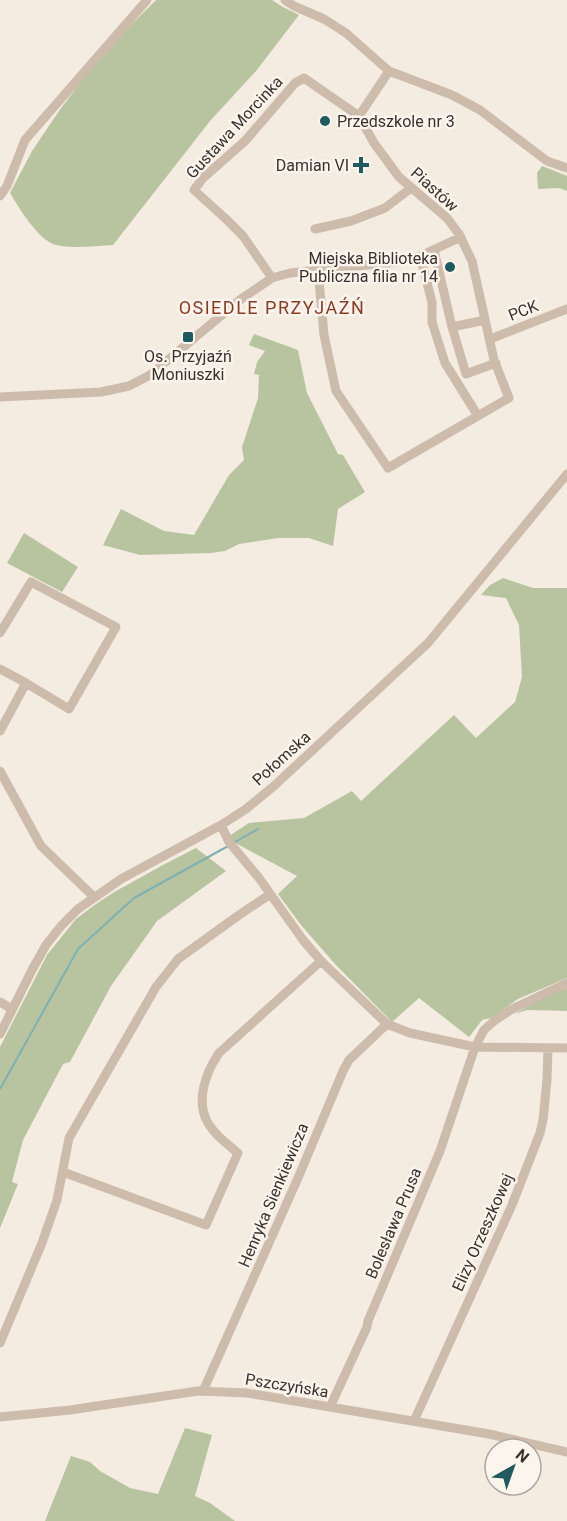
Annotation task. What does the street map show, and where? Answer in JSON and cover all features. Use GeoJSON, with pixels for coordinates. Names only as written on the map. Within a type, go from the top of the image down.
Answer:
{"type":"FeatureCollection","features":[{"type":"Feature","properties":{"kind":"street"},"geometry":{"type":"LineString","coordinates":[[0,196],[7,186],[25,140],[147,0]]}},
{"type":"Feature","properties":{"kind":"street"},"geometry":{"type":"LineString","coordinates":[[285,0],[324,19],[346,33],[388,71],[452,95],[480,110],[547,161],[567,168]]}},
{"type":"Feature","properties":{"kind":"street"},"geometry":{"type":"LineString","coordinates":[[359,116],[388,71]]}},
{"type":"Feature","properties":{"kind":"street","name":"Piastów"},"geometry":{"type":"LineString","coordinates":[[304,78],[359,116],[399,177],[447,218],[461,237],[476,273],[496,363],[509,398],[478,416]]}},
{"type":"Feature","properties":{"kind":"street","name":"Gustawa Morcinka"},"geometry":{"type":"LineString","coordinates":[[272,278],[243,236],[194,190],[203,177],[245,141],[295,83],[304,78]]}},
{"type":"Feature","properties":{"kind":"street"},"geometry":{"type":"LineString","coordinates":[[315,229],[351,221],[384,208],[411,188]]}},
{"type":"Feature","properties":{"kind":"street"},"geometry":{"type":"LineString","coordinates":[[0,397],[101,392],[129,386],[150,375],[241,299],[272,278],[290,273],[397,262],[420,256],[461,237]]}},
{"type":"Feature","properties":{"kind":"street"},"geometry":{"type":"LineString","coordinates":[[434,250],[452,327],[466,374],[496,363]]}},
{"type":"Feature","properties":{"kind":"street"},"geometry":{"type":"LineString","coordinates":[[318,270],[324,334],[336,391],[388,468],[478,416],[445,363],[432,322],[432,302],[420,256]]}},
{"type":"Feature","properties":{"kind":"street","name":"PCK"},"geometry":{"type":"LineString","coordinates":[[490,339],[567,309]]}},
{"type":"Feature","properties":{"kind":"street"},"geometry":{"type":"LineString","coordinates":[[452,327],[485,320]]}},
{"type":"Feature","properties":{"kind":"street","name":"Połomska"},"geometry":{"type":"LineString","coordinates":[[0,1034],[46,945],[78,909],[121,879],[221,825],[246,809],[274,786],[428,643],[567,474]]}},
{"type":"Feature","properties":{"kind":"street"},"geometry":{"type":"LineString","coordinates":[[0,633],[31,582],[116,627],[69,709],[0,669]]}},
{"type":"Feature","properties":{"kind":"street"},"geometry":{"type":"LineString","coordinates":[[0,730],[26,683]]}},
{"type":"Feature","properties":{"kind":"street"},"geometry":{"type":"LineString","coordinates":[[0,771],[41,846],[94,897]]}},
{"type":"Feature","properties":{"kind":"street"},"geometry":{"type":"LineString","coordinates":[[221,825],[229,842],[259,878],[303,940],[321,961],[387,1024],[410,1033],[475,1047],[567,1048]]}},
{"type":"Feature","properties":{"kind":"street"},"geometry":{"type":"LineString","coordinates":[[0,1343],[42,1243],[57,1200],[69,1138],[156,987],[178,959],[269,895]]}},
{"type":"Feature","properties":{"kind":"street"},"geometry":{"type":"LineString","coordinates":[[63,1172],[206,1225],[238,1153],[207,1123],[203,1106],[206,1076],[219,1053],[321,961]]}},
{"type":"Feature","properties":{"kind":"street","name":"Bolesława Prusa"},"geometry":{"type":"LineString","coordinates":[[330,1407],[367,1328],[440,1151],[475,1047],[484,1030],[512,1009],[567,983]]}},
{"type":"Feature","properties":{"kind":"street"},"geometry":{"type":"LineString","coordinates":[[0,1002],[12,1009]]}},
{"type":"Feature","properties":{"kind":"street","name":"Henryka Sienkiewicza"},"geometry":{"type":"LineString","coordinates":[[203,1391],[343,1071],[349,1060],[387,1024]]}},
{"type":"Feature","properties":{"kind":"street","name":"Elizy Orzeszkowej"},"geometry":{"type":"LineString","coordinates":[[414,1421],[512,1205],[540,1133],[547,1080],[548,1048]]}},
{"type":"Feature","properties":{"kind":"street","name":"Pszczyńska"},"geometry":{"type":"LineString","coordinates":[[0,1417],[69,1410],[203,1391],[247,1393],[489,1434],[567,1452]]}},
{"type":"Feature","properties":{"kind":"green space"},"geometry":{"type":"Polygon","coordinates":[[[156,0],[272,0],[299,15],[256,71],[210,121],[113,245],[77,247],[56,245],[42,237],[10,193],[32,151],[101,55],[156,0]]]}},
{"type":"Feature","properties":{"kind":"green space"},"geometry":{"type":"Polygon","coordinates":[[[542,166],[567,176],[567,191],[559,188],[538,189],[537,173],[542,166]]]}},
{"type":"Feature","properties":{"kind":"green space"},"geometry":{"type":"Polygon","coordinates":[[[254,334],[298,350],[307,393],[338,454],[343,455],[365,492],[338,509],[333,546],[309,538],[278,538],[239,544],[225,551],[211,553],[140,555],[103,545],[121,509],[164,531],[194,535],[229,475],[244,460],[242,447],[258,398],[259,375],[254,374],[257,362],[265,351],[249,345],[254,334]]]}},
{"type":"Feature","properties":{"kind":"green space"},"geometry":{"type":"Polygon","coordinates":[[[24,533],[78,567],[62,592],[7,563],[24,533]]]}},
{"type":"Feature","properties":{"kind":"green space"},"geometry":{"type":"Polygon","coordinates":[[[503,578],[533,588],[567,588],[567,978],[518,999],[491,1018],[482,1020],[469,1037],[419,998],[392,1022],[335,964],[278,894],[297,876],[226,838],[249,823],[304,818],[352,791],[361,801],[454,715],[476,738],[515,702],[522,677],[519,625],[506,598],[481,595],[490,585],[503,578]]]}},
{"type":"Feature","properties":{"kind":"green space"},"geometry":{"type":"Polygon","coordinates":[[[196,848],[226,871],[157,921],[111,986],[70,1062],[63,1064],[23,1140],[12,1182],[18,1184],[0,1228],[0,1047],[47,955],[76,919],[96,904],[196,848]]]}},
{"type":"Feature","properties":{"kind":"green space"},"geometry":{"type":"Polygon","coordinates":[[[567,988],[567,1011],[527,1010],[514,1014],[554,992],[567,988]]]}},
{"type":"Feature","properties":{"kind":"green space"},"geometry":{"type":"Polygon","coordinates":[[[185,1428],[212,1435],[195,1496],[210,1503],[235,1521],[45,1521],[71,1456],[90,1462],[100,1471],[130,1488],[158,1494],[185,1428]]]}},
{"type":"Feature","properties":{"kind":"waterway"},"geometry":{"type":"LineString","coordinates":[[235,842],[258,829]]}},
{"type":"Feature","properties":{"kind":"waterway"},"geometry":{"type":"LineString","coordinates":[[0,1089],[78,949],[134,898],[230,845]]}},
{"type":"Feature","properties":{"kind":"place","name":"Przedszkole nr 3"},"geometry":{"type":"Point","coordinates":[325,121]}},
{"type":"Feature","properties":{"kind":"place","name":"Damian VI"},"geometry":{"type":"Point","coordinates":[361,165]}},
{"type":"Feature","properties":{"kind":"place","name":"Miejska Biblioteka Publiczna filia nr 14"},"geometry":{"type":"Point","coordinates":[450,267]}},
{"type":"Feature","properties":{"kind":"place","name":"Os. Przyjaźń Moniuszki"},"geometry":{"type":"Point","coordinates":[188,337]}},
{"type":"Feature","properties":{"kind":"district","name":"OSIEDLE PRZYJAŹŃ"},"geometry":{"type":"Point","coordinates":[272,308]}}]}
